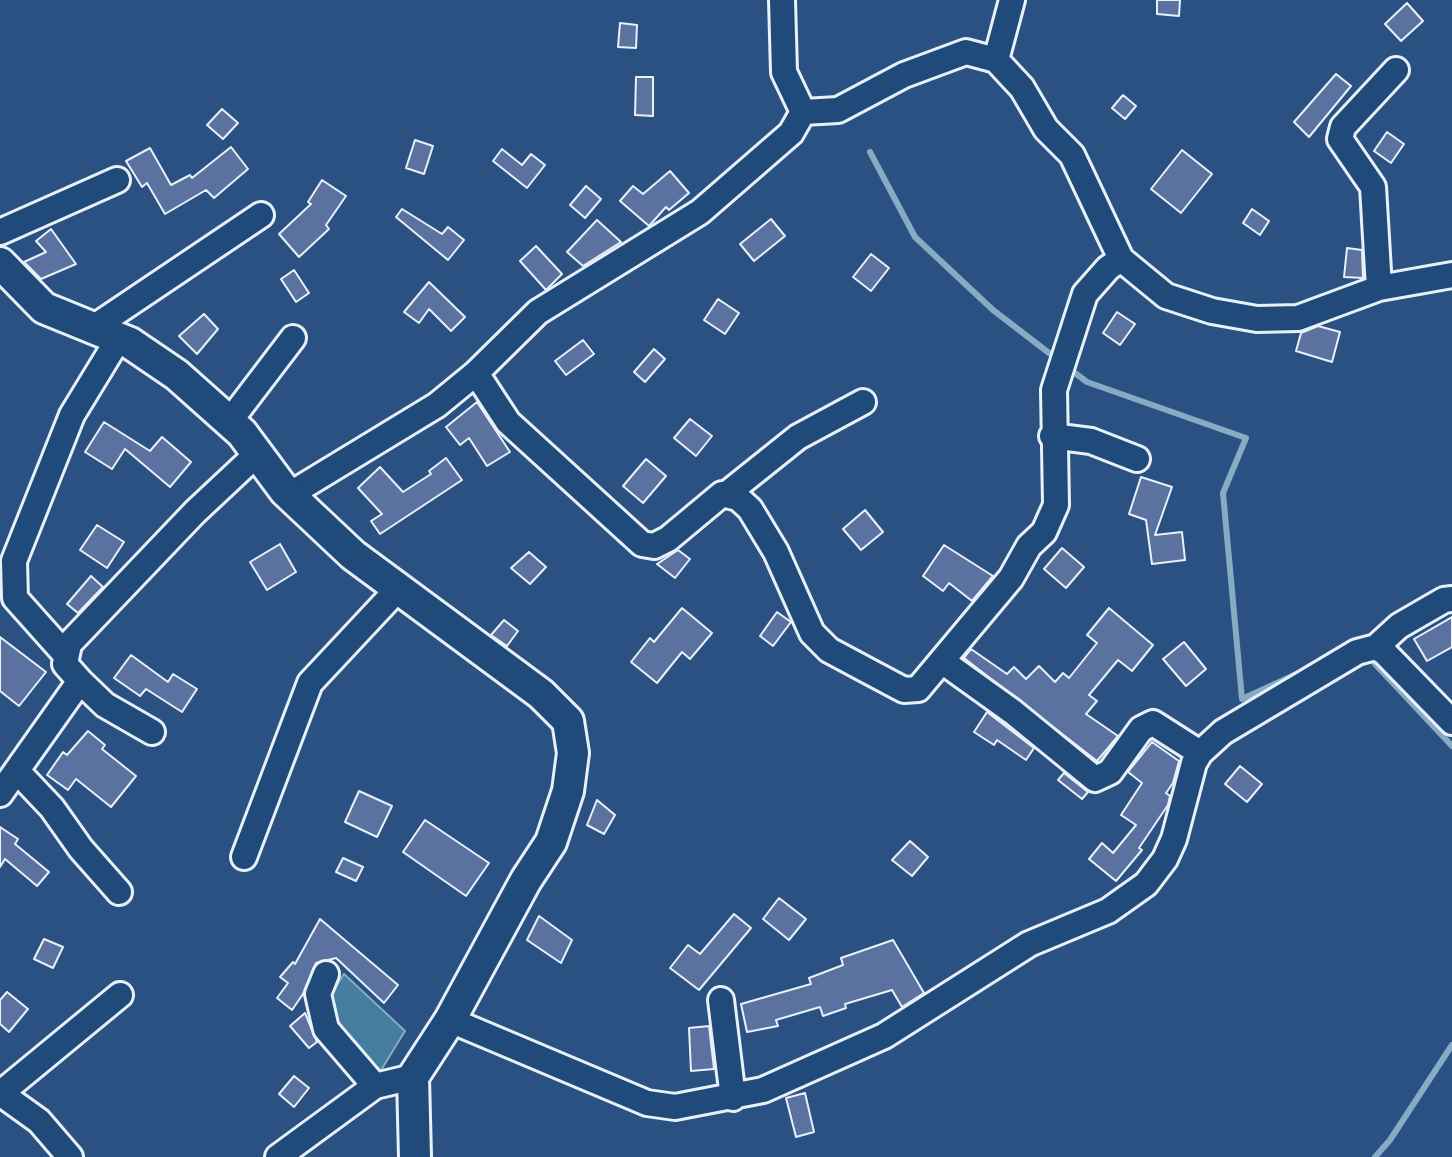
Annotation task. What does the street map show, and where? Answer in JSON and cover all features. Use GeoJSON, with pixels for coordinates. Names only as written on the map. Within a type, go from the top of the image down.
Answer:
{"type":"FeatureCollection","features":[{"type":"Feature","properties":{"kind":"main road"},"geometry":{"type":"LineString","coordinates":[[0,263],[44,308],[106,333],[177,375],[258,453],[289,495],[397,590],[560,710],[573,737],[568,791],[551,842],[526,880],[450,1020],[413,1077],[415,1157]]}},
{"type":"Feature","properties":{"kind":"street"},"geometry":{"type":"LineString","coordinates":[[782,0],[784,72],[803,112]]}},
{"type":"Feature","properties":{"kind":"street"},"geometry":{"type":"LineString","coordinates":[[996,60],[1012,0]]}},
{"type":"Feature","properties":{"kind":"street"},"geometry":{"type":"LineString","coordinates":[[803,112],[838,110],[904,75],[966,52],[996,60],[1022,88],[1046,129],[1072,155],[1121,259],[1166,296],[1212,311],[1257,319],[1298,318],[1379,288],[1452,275]]}},
{"type":"Feature","properties":{"kind":"street"},"geometry":{"type":"LineString","coordinates":[[1379,288],[1373,187],[1340,139],[1343,127],[1396,70]]}},
{"type":"Feature","properties":{"kind":"street"},"geometry":{"type":"LineString","coordinates":[[289,495],[321,473],[400,429],[476,373],[538,312],[700,212],[791,133],[803,112]]}},
{"type":"Feature","properties":{"kind":"street"},"geometry":{"type":"LineString","coordinates":[[0,232],[117,180]]}},
{"type":"Feature","properties":{"kind":"street"},"geometry":{"type":"LineString","coordinates":[[65,654],[15,598],[14,561],[106,333],[261,215]]}},
{"type":"Feature","properties":{"kind":"street"},"geometry":{"type":"LineString","coordinates":[[728,493],[750,509],[776,552],[805,623],[829,650],[904,690],[918,689],[1011,578],[1029,546],[1044,532],[1056,505],[1052,436],[1054,390],[1085,294],[1108,268],[1121,259]]}},
{"type":"Feature","properties":{"kind":"street"},"geometry":{"type":"LineString","coordinates":[[229,422],[293,338]]}},
{"type":"Feature","properties":{"kind":"street"},"geometry":{"type":"LineString","coordinates":[[476,373],[508,422],[642,544],[654,546],[668,539],[798,437],[863,402]]}},
{"type":"Feature","properties":{"kind":"street"},"geometry":{"type":"LineString","coordinates":[[1052,436],[1091,441],[1137,459]]}},
{"type":"Feature","properties":{"kind":"street"},"geometry":{"type":"LineString","coordinates":[[152,732],[105,705],[65,664],[65,654],[69,644],[109,602],[258,453]]}},
{"type":"Feature","properties":{"kind":"street"},"geometry":{"type":"LineString","coordinates":[[244,857],[310,683],[397,590]]}},
{"type":"Feature","properties":{"kind":"street"},"geometry":{"type":"LineString","coordinates":[[450,1020],[647,1103],[675,1107],[733,1098],[815,1069],[884,1036],[1029,944],[1108,911],[1146,884],[1165,859],[1174,839],[1194,763],[1200,753],[1223,732],[1357,652],[1376,647],[1399,626],[1444,600],[1452,599]]}},
{"type":"Feature","properties":{"kind":"street"},"geometry":{"type":"LineString","coordinates":[[1376,647],[1452,722]]}},
{"type":"Feature","properties":{"kind":"street"},"geometry":{"type":"LineString","coordinates":[[942,661],[1013,712],[1095,779],[1110,772],[1141,729],[1153,723],[1200,753]]}},
{"type":"Feature","properties":{"kind":"street"},"geometry":{"type":"LineString","coordinates":[[0,794],[80,681]]}},
{"type":"Feature","properties":{"kind":"street"},"geometry":{"type":"LineString","coordinates":[[17,771],[52,808],[81,849],[119,892]]}},
{"type":"Feature","properties":{"kind":"street"},"geometry":{"type":"LineString","coordinates":[[326,974],[318,994],[326,1029],[375,1086]]}},
{"type":"Feature","properties":{"kind":"street"},"geometry":{"type":"LineString","coordinates":[[70,1157],[39,1121],[0,1093],[120,995]]}},
{"type":"Feature","properties":{"kind":"street"},"geometry":{"type":"LineString","coordinates":[[721,1000],[733,1098]]}},
{"type":"Feature","properties":{"kind":"street"},"geometry":{"type":"LineString","coordinates":[[278,1157],[375,1086],[413,1077]]}},
{"type":"Feature","properties":{"kind":"water"},"geometry":{"type":"Polygon","coordinates":[[[344,974],[405,1031],[375,1080],[332,1017],[327,1001],[344,974]]]}},
{"type":"Feature","properties":{"kind":"building"},"geometry":{"type":"Polygon","coordinates":[[[1157,0],[1180,0],[1179,16],[1157,14],[1157,0]]]}},
{"type":"Feature","properties":{"kind":"building"},"geometry":{"type":"Polygon","coordinates":[[[1407,3],[1423,21],[1401,41],[1385,24],[1407,3]]]}},
{"type":"Feature","properties":{"kind":"building"},"geometry":{"type":"Polygon","coordinates":[[[620,23],[637,25],[636,48],[618,47],[620,23]]]}},
{"type":"Feature","properties":{"kind":"building"},"geometry":{"type":"Polygon","coordinates":[[[1336,74],[1351,86],[1309,137],[1294,122],[1336,74]]]}},
{"type":"Feature","properties":{"kind":"building"},"geometry":{"type":"Polygon","coordinates":[[[636,77],[653,77],[653,116],[635,115],[636,77]]]}},
{"type":"Feature","properties":{"kind":"building"},"geometry":{"type":"Polygon","coordinates":[[[1123,95],[1136,106],[1125,119],[1112,108],[1123,95]]]}},
{"type":"Feature","properties":{"kind":"building"},"geometry":{"type":"Polygon","coordinates":[[[222,109],[238,123],[223,139],[207,125],[222,109]]]}},
{"type":"Feature","properties":{"kind":"building"},"geometry":{"type":"Polygon","coordinates":[[[1387,132],[1404,144],[1391,163],[1374,151],[1387,132]]]}},
{"type":"Feature","properties":{"kind":"building"},"geometry":{"type":"Polygon","coordinates":[[[415,140],[433,146],[424,174],[406,168],[415,140]]]}},
{"type":"Feature","properties":{"kind":"building"},"geometry":{"type":"Polygon","coordinates":[[[231,147],[248,169],[214,198],[206,190],[165,214],[147,183],[142,187],[126,161],[150,148],[171,185],[190,175],[192,178],[231,147]]]}},
{"type":"Feature","properties":{"kind":"building"},"geometry":{"type":"Polygon","coordinates":[[[502,149],[522,165],[531,154],[545,165],[527,188],[493,161],[502,149]]]}},
{"type":"Feature","properties":{"kind":"building"},"geometry":{"type":"Polygon","coordinates":[[[1182,150],[1212,174],[1181,213],[1151,189],[1182,150]]]}},
{"type":"Feature","properties":{"kind":"building"},"geometry":{"type":"Polygon","coordinates":[[[670,171],[689,193],[669,210],[666,207],[649,226],[620,201],[633,186],[643,194],[670,171]]]}},
{"type":"Feature","properties":{"kind":"building"},"geometry":{"type":"Polygon","coordinates":[[[322,180],[346,196],[326,225],[329,229],[299,257],[279,234],[311,204],[308,202],[322,180]]]}},
{"type":"Feature","properties":{"kind":"building"},"geometry":{"type":"Polygon","coordinates":[[[586,186],[601,199],[585,218],[570,205],[586,186]]]}},
{"type":"Feature","properties":{"kind":"building"},"geometry":{"type":"Polygon","coordinates":[[[402,209],[442,234],[448,227],[464,240],[448,260],[396,217],[402,209]]]}},
{"type":"Feature","properties":{"kind":"building"},"geometry":{"type":"Polygon","coordinates":[[[1252,209],[1269,221],[1260,235],[1243,223],[1252,209]]]}},
{"type":"Feature","properties":{"kind":"building"},"geometry":{"type":"Polygon","coordinates":[[[771,219],[785,236],[754,261],[740,244],[771,219]]]}},
{"type":"Feature","properties":{"kind":"building"},"geometry":{"type":"Polygon","coordinates":[[[597,220],[621,242],[583,266],[567,252],[597,220]]]}},
{"type":"Feature","properties":{"kind":"building"},"geometry":{"type":"Polygon","coordinates":[[[51,229],[76,264],[41,279],[24,262],[46,252],[36,241],[51,229]]]}},
{"type":"Feature","properties":{"kind":"building"},"geometry":{"type":"Polygon","coordinates":[[[536,246],[562,274],[546,290],[520,261],[536,246]]]}},
{"type":"Feature","properties":{"kind":"building"},"geometry":{"type":"Polygon","coordinates":[[[1347,248],[1362,250],[1363,278],[1344,277],[1347,248]]]}},
{"type":"Feature","properties":{"kind":"building"},"geometry":{"type":"Polygon","coordinates":[[[871,254],[889,268],[871,291],[853,277],[871,254]]]}},
{"type":"Feature","properties":{"kind":"building"},"geometry":{"type":"Polygon","coordinates":[[[294,270],[309,293],[296,302],[281,279],[294,270]]]}},
{"type":"Feature","properties":{"kind":"building"},"geometry":{"type":"Polygon","coordinates":[[[429,282],[465,317],[451,331],[429,309],[419,323],[404,312],[429,282]]]}},
{"type":"Feature","properties":{"kind":"building"},"geometry":{"type":"Polygon","coordinates":[[[718,299],[739,313],[725,334],[704,320],[718,299]]]}},
{"type":"Feature","properties":{"kind":"building"},"geometry":{"type":"Polygon","coordinates":[[[1117,312],[1135,324],[1120,345],[1103,333],[1117,312]]]}},
{"type":"Feature","properties":{"kind":"building"},"geometry":{"type":"Polygon","coordinates":[[[204,314],[218,329],[197,354],[179,336],[204,314]]]}},
{"type":"Feature","properties":{"kind":"building"},"geometry":{"type":"Polygon","coordinates":[[[1318,326],[1340,332],[1332,362],[1296,351],[1301,333],[1318,326]]]}},
{"type":"Feature","properties":{"kind":"building"},"geometry":{"type":"Polygon","coordinates":[[[583,340],[594,354],[566,375],[555,361],[583,340]]]}},
{"type":"Feature","properties":{"kind":"building"},"geometry":{"type":"Polygon","coordinates":[[[654,349],[665,359],[645,382],[634,372],[654,349]]]}},
{"type":"Feature","properties":{"kind":"building"},"geometry":{"type":"Polygon","coordinates":[[[477,402],[510,452],[487,466],[469,438],[460,445],[446,427],[477,402]]]}},
{"type":"Feature","properties":{"kind":"building"},"geometry":{"type":"Polygon","coordinates":[[[690,419],[712,436],[696,456],[674,438],[690,419]]]}},
{"type":"Feature","properties":{"kind":"building"},"geometry":{"type":"Polygon","coordinates":[[[104,422],[150,451],[162,437],[191,462],[170,487],[125,449],[112,469],[85,452],[104,422]]]}},
{"type":"Feature","properties":{"kind":"building"},"geometry":{"type":"Polygon","coordinates":[[[446,458],[462,480],[380,534],[371,521],[382,514],[358,488],[380,467],[403,492],[431,474],[429,471],[446,458]]]}},
{"type":"Feature","properties":{"kind":"building"},"geometry":{"type":"Polygon","coordinates":[[[646,459],[666,476],[643,503],[623,486],[646,459]]]}},
{"type":"Feature","properties":{"kind":"building"},"geometry":{"type":"Polygon","coordinates":[[[1141,477],[1172,487],[1155,535],[1182,532],[1185,560],[1152,564],[1146,520],[1129,514],[1141,477]]]}},
{"type":"Feature","properties":{"kind":"building"},"geometry":{"type":"Polygon","coordinates":[[[865,510],[883,532],[861,550],[843,529],[865,510]]]}},
{"type":"Feature","properties":{"kind":"building"},"geometry":{"type":"Polygon","coordinates":[[[97,525],[124,542],[107,568],[80,550],[97,525]]]}},
{"type":"Feature","properties":{"kind":"building"},"geometry":{"type":"Polygon","coordinates":[[[280,544],[296,572],[267,590],[250,562],[280,544]]]}},
{"type":"Feature","properties":{"kind":"building"},"geometry":{"type":"Polygon","coordinates":[[[944,545],[993,576],[972,601],[949,583],[943,591],[923,576],[944,545]]]}},
{"type":"Feature","properties":{"kind":"building"},"geometry":{"type":"Polygon","coordinates":[[[1062,548],[1084,567],[1066,588],[1044,569],[1062,548]]]}},
{"type":"Feature","properties":{"kind":"building"},"geometry":{"type":"Polygon","coordinates":[[[678,550],[690,559],[675,578],[657,564],[678,550]]]}},
{"type":"Feature","properties":{"kind":"building"},"geometry":{"type":"Polygon","coordinates":[[[529,552],[546,567],[530,584],[511,568],[529,552]]]}},
{"type":"Feature","properties":{"kind":"building"},"geometry":{"type":"Polygon","coordinates":[[[91,576],[103,587],[78,613],[67,604],[91,576]]]}},
{"type":"Feature","properties":{"kind":"building"},"geometry":{"type":"Polygon","coordinates":[[[682,608],[712,633],[690,659],[682,652],[657,683],[631,662],[650,638],[654,642],[682,608]]]}},
{"type":"Feature","properties":{"kind":"building"},"geometry":{"type":"Polygon","coordinates":[[[1109,608],[1153,645],[1132,671],[1118,660],[1089,695],[1097,701],[1086,714],[1118,736],[1097,761],[964,658],[971,649],[1007,674],[1014,667],[1026,679],[1039,666],[1055,682],[1063,673],[1069,678],[1097,643],[1087,635],[1109,608]]]}},
{"type":"Feature","properties":{"kind":"building"},"geometry":{"type":"Polygon","coordinates":[[[777,612],[791,622],[773,646],[760,636],[777,612]]]}},
{"type":"Feature","properties":{"kind":"building"},"geometry":{"type":"Polygon","coordinates":[[[1452,617],[1452,647],[1427,661],[1414,639],[1452,617]]]}},
{"type":"Feature","properties":{"kind":"building"},"geometry":{"type":"Polygon","coordinates":[[[504,620],[518,631],[507,646],[491,635],[504,620]]]}},
{"type":"Feature","properties":{"kind":"building"},"geometry":{"type":"Polygon","coordinates":[[[0,637],[46,672],[19,706],[0,691],[0,637]]]}},
{"type":"Feature","properties":{"kind":"building"},"geometry":{"type":"Polygon","coordinates":[[[1184,642],[1206,669],[1186,686],[1163,659],[1184,642]]]}},
{"type":"Feature","properties":{"kind":"building"},"geometry":{"type":"Polygon","coordinates":[[[131,655],[168,682],[173,674],[197,689],[182,712],[146,689],[140,696],[114,678],[131,655]]]}},
{"type":"Feature","properties":{"kind":"building"},"geometry":{"type":"Polygon","coordinates":[[[987,712],[1034,748],[1026,760],[997,740],[994,745],[974,732],[987,712]]]}},
{"type":"Feature","properties":{"kind":"building"},"geometry":{"type":"Polygon","coordinates":[[[88,731],[105,745],[102,749],[136,776],[111,807],[76,779],[68,790],[47,775],[63,752],[67,755],[88,731]]]}},
{"type":"Feature","properties":{"kind":"building"},"geometry":{"type":"Polygon","coordinates":[[[1152,742],[1179,761],[1173,783],[1166,793],[1170,796],[1168,805],[1139,848],[1142,850],[1116,881],[1089,859],[1102,843],[1113,853],[1136,825],[1121,815],[1142,783],[1128,772],[1152,742]]]}},
{"type":"Feature","properties":{"kind":"building"},"geometry":{"type":"Polygon","coordinates":[[[1240,766],[1262,784],[1247,802],[1225,784],[1240,766]]]}},
{"type":"Feature","properties":{"kind":"building"},"geometry":{"type":"Polygon","coordinates":[[[1064,773],[1088,792],[1082,799],[1058,780],[1064,773]]]}},
{"type":"Feature","properties":{"kind":"building"},"geometry":{"type":"Polygon","coordinates":[[[359,791],[392,806],[377,837],[345,822],[359,791]]]}},
{"type":"Feature","properties":{"kind":"building"},"geometry":{"type":"Polygon","coordinates":[[[597,800],[615,815],[604,834],[587,825],[597,800]]]}},
{"type":"Feature","properties":{"kind":"building"},"geometry":{"type":"Polygon","coordinates":[[[425,820],[489,863],[466,896],[403,852],[425,820]]]}},
{"type":"Feature","properties":{"kind":"building"},"geometry":{"type":"Polygon","coordinates":[[[0,827],[18,839],[15,844],[49,872],[37,886],[5,859],[0,867],[0,827]]]}},
{"type":"Feature","properties":{"kind":"building"},"geometry":{"type":"Polygon","coordinates":[[[910,841],[928,857],[912,876],[892,860],[910,841]]]}},
{"type":"Feature","properties":{"kind":"building"},"geometry":{"type":"Polygon","coordinates":[[[343,858],[363,867],[356,881],[336,872],[343,858]]]}},
{"type":"Feature","properties":{"kind":"building"},"geometry":{"type":"Polygon","coordinates":[[[779,898],[806,919],[789,940],[763,919],[779,898]]]}},
{"type":"Feature","properties":{"kind":"building"},"geometry":{"type":"Polygon","coordinates":[[[734,914],[751,928],[699,990],[670,968],[688,945],[700,954],[734,914]]]}},
{"type":"Feature","properties":{"kind":"building"},"geometry":{"type":"Polygon","coordinates":[[[539,916],[572,940],[561,963],[527,940],[539,916]]]}},
{"type":"Feature","properties":{"kind":"building"},"geometry":{"type":"Polygon","coordinates":[[[320,919],[398,985],[384,1003],[336,958],[316,963],[303,994],[292,1010],[277,998],[288,983],[280,977],[293,962],[295,964],[320,919]]]}},
{"type":"Feature","properties":{"kind":"building"},"geometry":{"type":"Polygon","coordinates":[[[44,939],[63,947],[53,968],[34,959],[44,939]]]}},
{"type":"Feature","properties":{"kind":"building"},"geometry":{"type":"Polygon","coordinates":[[[893,940],[924,993],[902,1007],[892,990],[845,1004],[846,1008],[823,1016],[820,1007],[776,1020],[778,1026],[747,1032],[741,1004],[811,984],[809,978],[843,965],[841,958],[893,940]]]}},
{"type":"Feature","properties":{"kind":"building"},"geometry":{"type":"Polygon","coordinates":[[[7,992],[28,1009],[9,1032],[0,1024],[0,1000],[7,992]]]}},
{"type":"Feature","properties":{"kind":"building"},"geometry":{"type":"Polygon","coordinates":[[[305,1013],[317,1042],[309,1048],[290,1026],[305,1013]]]}},
{"type":"Feature","properties":{"kind":"building"},"geometry":{"type":"Polygon","coordinates":[[[709,1026],[714,1069],[691,1071],[689,1028],[709,1026]]]}},
{"type":"Feature","properties":{"kind":"building"},"geometry":{"type":"Polygon","coordinates":[[[294,1076],[309,1088],[294,1107],[279,1094],[294,1076]]]}},
{"type":"Feature","properties":{"kind":"building"},"geometry":{"type":"Polygon","coordinates":[[[805,1093],[814,1132],[796,1137],[786,1098],[805,1093]]]}},
{"type":"Feature","properties":{"kind":"waterway"},"geometry":{"type":"LineString","coordinates":[[870,152],[915,237],[993,310],[1049,353]]}},
{"type":"Feature","properties":{"kind":"waterway"},"geometry":{"type":"LineString","coordinates":[[1075,373],[1087,382],[1246,438],[1223,493],[1242,699],[1303,671]]}},
{"type":"Feature","properties":{"kind":"waterway"},"geometry":{"type":"LineString","coordinates":[[1375,664],[1452,746]]}},
{"type":"Feature","properties":{"kind":"waterway"},"geometry":{"type":"LineString","coordinates":[[1375,1157],[1390,1140],[1452,1045]]}}]}
